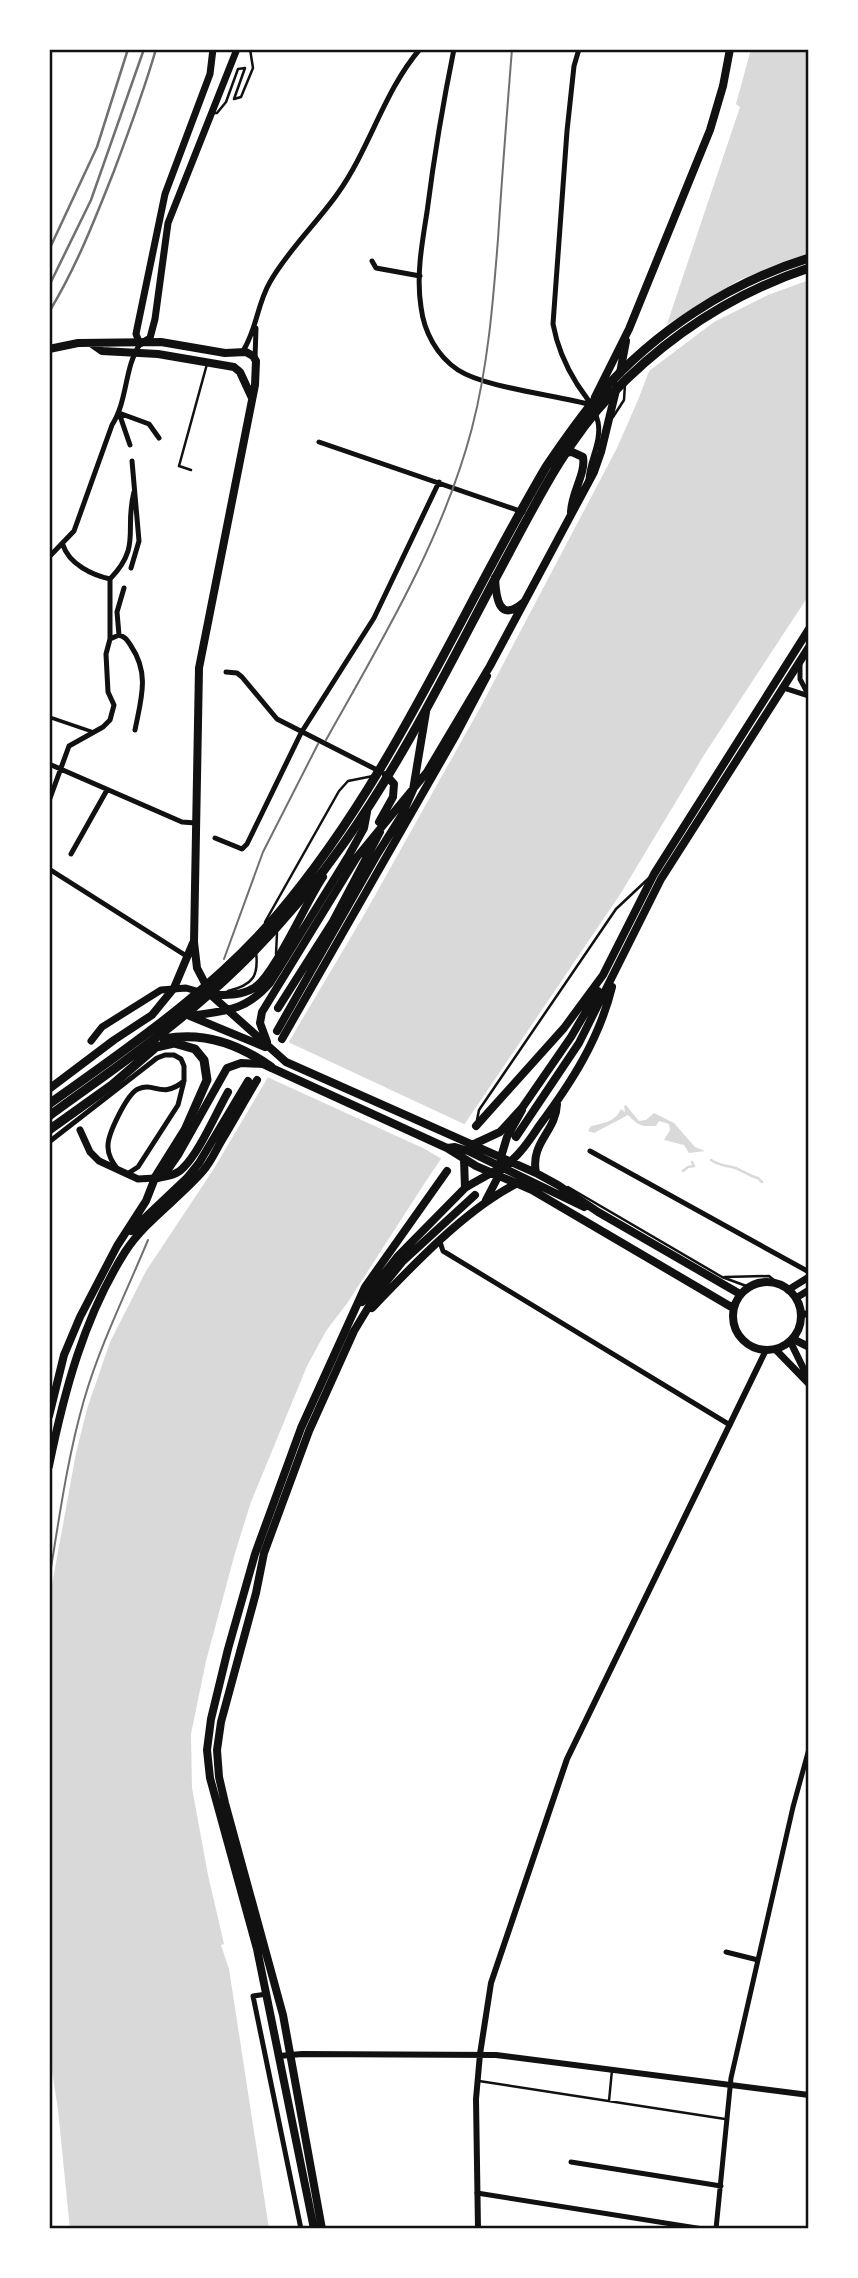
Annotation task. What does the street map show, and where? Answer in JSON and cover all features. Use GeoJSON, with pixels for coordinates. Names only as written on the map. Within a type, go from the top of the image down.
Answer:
{"type":"FeatureCollection","features":[{"type":"Feature","properties":{"kind":"highway"},"geometry":{"type":"LineString","coordinates":[[49,1104],[169,1017],[211,980],[276,916],[328,850],[352,817],[392,750],[546,467],[602,391],[652,344],[690,315],[741,285],[809,258]]}},
{"type":"Feature","properties":{"kind":"highway"},"geometry":{"type":"LineString","coordinates":[[49,1116],[194,1007],[260,946],[300,902],[348,838],[373,799],[417,725],[541,494],[570,447],[608,397],[657,351],[695,322],[746,293],[809,268]]}},
{"type":"Feature","properties":{"kind":"highway"},"geometry":{"type":"LineString","coordinates":[[76,1110],[143,1049],[154,1043],[191,1035],[235,1046],[256,1056],[271,1068]]}},
{"type":"Feature","properties":{"kind":"highway"},"geometry":{"type":"LineString","coordinates":[[49,1130],[112,1085],[156,1047],[174,1043],[195,1049],[204,1060],[207,1080],[185,1130],[155,1178]]}},
{"type":"Feature","properties":{"kind":"main road"},"geometry":{"type":"LineString","coordinates":[[139,344],[136,334],[165,194],[210,74],[213,49]]}},
{"type":"Feature","properties":{"kind":"main road"},"geometry":{"type":"LineString","coordinates":[[139,344],[150,338],[159,296],[168,223],[237,49]]}},
{"type":"Feature","properties":{"kind":"main road"},"geometry":{"type":"LineString","coordinates":[[91,1041],[102,1027],[161,990],[186,988],[211,995],[233,995],[257,986],[276,958],[320,881],[367,812],[495,575],[592,405],[629,328],[710,131],[731,49]]}},
{"type":"Feature","properties":{"kind":"main road"},"geometry":{"type":"LineString","coordinates":[[490,666],[483,685],[449,747],[279,1035],[378,853],[402,815],[413,790],[444,745],[490,666],[571,516],[601,452],[629,328]]}},
{"type":"Feature","properties":{"kind":"main road"},"geometry":{"type":"LineString","coordinates":[[49,349],[78,343],[161,342],[188,348],[249,352],[255,358],[255,385],[199,668],[194,942],[198,971],[211,995],[286,1062],[472,1145],[518,1183],[733,1308]]}},
{"type":"Feature","properties":{"kind":"main road"},"geometry":{"type":"LineString","coordinates":[[92,344],[102,351],[158,354],[208,361],[249,373],[254,370]]}},
{"type":"Feature","properties":{"kind":"main road"},"geometry":{"type":"LineString","coordinates":[[240,352],[233,358],[252,398]]}},
{"type":"Feature","properties":{"kind":"main road"},"geometry":{"type":"LineString","coordinates":[[564,453],[579,454],[584,463],[571,500],[571,516]]}},
{"type":"Feature","properties":{"kind":"main road"},"geometry":{"type":"LineString","coordinates":[[495,575],[496,598],[501,608],[513,609],[527,599]]}},
{"type":"Feature","properties":{"kind":"main road"},"geometry":{"type":"LineString","coordinates":[[472,1145],[505,1129],[584,1016],[654,874],[809,629]]}},
{"type":"Feature","properties":{"kind":"main road"},"geometry":{"type":"LineString","coordinates":[[516,1137],[579,1043],[661,879],[809,647]]}},
{"type":"Feature","properties":{"kind":"main road"},"geometry":{"type":"LineString","coordinates":[[367,842],[413,790],[429,696]]}},
{"type":"Feature","properties":{"kind":"main road"},"geometry":{"type":"LineString","coordinates":[[270,1048],[261,1027],[262,1012],[393,797],[394,784],[386,775]]}},
{"type":"Feature","properties":{"kind":"main road"},"geometry":{"type":"LineString","coordinates":[[278,1008],[332,923],[376,839],[402,800]]}},
{"type":"Feature","properties":{"kind":"main road"},"geometry":{"type":"LineString","coordinates":[[152,1015],[190,1016],[250,1003],[270,983],[349,855],[364,828],[367,812]]}},
{"type":"Feature","properties":{"kind":"main road"},"geometry":{"type":"LineString","coordinates":[[49,1089],[152,1015],[174,988],[194,942]]}},
{"type":"Feature","properties":{"kind":"main road"},"geometry":{"type":"LineString","coordinates":[[348,1322],[398,1256],[465,1188],[511,1161],[557,1102],[590,1049],[607,1006],[615,974]]}},
{"type":"Feature","properties":{"kind":"main road"},"geometry":{"type":"LineString","coordinates":[[476,1126],[570,1021],[603,975]]}},
{"type":"Feature","properties":{"kind":"main road"},"geometry":{"type":"LineString","coordinates":[[190,1016],[270,1048]]}},
{"type":"Feature","properties":{"kind":"main road"},"geometry":{"type":"LineString","coordinates":[[49,1416],[64,1355],[80,1317],[117,1246],[146,1201],[155,1178],[169,1168],[178,1155],[227,1068],[251,1062],[271,1068],[447,1148],[464,1159],[498,1167]]}},
{"type":"Feature","properties":{"kind":"main road"},"geometry":{"type":"LineString","coordinates":[[49,1466],[75,1359],[90,1321],[126,1251],[146,1226],[206,1168],[252,1080],[187,1178],[117,1246]]}},
{"type":"Feature","properties":{"kind":"main road"},"geometry":{"type":"LineString","coordinates":[[80,1130],[90,1152],[99,1161],[138,1179],[170,1176],[182,1170],[192,1157],[228,1092]]}},
{"type":"Feature","properties":{"kind":"main road"},"geometry":{"type":"LineString","coordinates":[[536,1173],[534,1155],[554,1118],[557,1102]]}},
{"type":"Feature","properties":{"kind":"main road"},"geometry":{"type":"LineString","coordinates":[[488,1197],[508,1134],[519,1120],[522,1108]]}},
{"type":"Feature","properties":{"kind":"main road"},"geometry":{"type":"LineString","coordinates":[[447,1148],[458,1147],[568,1201],[598,1212]]}},
{"type":"Feature","properties":{"kind":"main road"},"geometry":{"type":"LineString","coordinates":[[464,1159],[465,1188]]}},
{"type":"Feature","properties":{"kind":"main road"},"geometry":{"type":"LineString","coordinates":[[511,1161],[558,1185],[598,1212],[740,1294]]}},
{"type":"Feature","properties":{"kind":"main road"},"geometry":{"type":"LineString","coordinates":[[314,2229],[257,1949],[210,1778],[208,1751],[211,1719],[255,1554],[301,1428],[365,1287],[447,1171]]}},
{"type":"Feature","properties":{"kind":"main road"},"geometry":{"type":"LineString","coordinates":[[475,1181],[484,1183],[488,1197]]}},
{"type":"Feature","properties":{"kind":"main road"},"geometry":{"type":"LineString","coordinates":[[359,1322],[411,1268],[488,1197],[518,1183]]}},
{"type":"Feature","properties":{"kind":"main road"},"geometry":{"type":"LineString","coordinates":[[322,2229],[283,2015],[219,1777],[217,1750],[268,1541],[309,1431],[359,1322],[377,1293],[403,1261],[475,1195]]}},
{"type":"Feature","properties":{"kind":"main road"},"geometry":{"type":"LineString","coordinates":[[784,1288],[809,1275]]}},
{"type":"Feature","properties":{"kind":"main road"},"geometry":{"type":"LineString","coordinates":[[761,1282],[775,1283],[796,1298],[805,1314],[791,1340],[775,1349],[766,1350],[754,1348],[745,1342],[733,1323],[733,1308],[740,1294],[761,1282]]}},
{"type":"Feature","properties":{"kind":"main road"},"geometry":{"type":"LineString","coordinates":[[796,1298],[809,1290]]}},
{"type":"Feature","properties":{"kind":"main road"},"geometry":{"type":"LineString","coordinates":[[800,1326],[809,1331]]}},
{"type":"Feature","properties":{"kind":"main road"},"geometry":{"type":"LineString","coordinates":[[791,1340],[809,1346]]}},
{"type":"Feature","properties":{"kind":"main road"},"geometry":{"type":"LineString","coordinates":[[791,1340],[809,1383]]}},
{"type":"Feature","properties":{"kind":"main road"},"geometry":{"type":"LineString","coordinates":[[775,1349],[809,1383]]}},
{"type":"Feature","properties":{"kind":"main road"},"geometry":{"type":"LineString","coordinates":[[224,1667],[237,1664]]}},
{"type":"Feature","properties":{"kind":"main road"},"geometry":{"type":"LineString","coordinates":[[224,1667],[234,1676]]}},
{"type":"Feature","properties":{"kind":"street"},"geometry":{"type":"LineString","coordinates":[[255,358],[256,325],[270,281],[339,192],[389,97],[420,49]]}},
{"type":"Feature","properties":{"kind":"street"},"geometry":{"type":"LineString","coordinates":[[454,49],[421,250],[421,307],[430,338],[442,356],[458,370],[483,380],[592,405]]}},
{"type":"Feature","properties":{"kind":"street"},"geometry":{"type":"LineString","coordinates":[[577,50],[566,141],[553,324],[556,341],[566,365],[592,405],[598,422],[599,434],[587,483]]}},
{"type":"Feature","properties":{"kind":"street"},"geometry":{"type":"LineString","coordinates":[[372,261],[376,268],[420,276]]}},
{"type":"Feature","properties":{"kind":"street"},"geometry":{"type":"LineString","coordinates":[[144,293],[159,296]]}},
{"type":"Feature","properties":{"kind":"street"},"geometry":{"type":"LineString","coordinates":[[240,352],[256,325]]}},
{"type":"Feature","properties":{"kind":"street"},"geometry":{"type":"LineString","coordinates":[[50,553],[63,545],[74,531],[112,425],[119,413],[134,353],[139,344]]}},
{"type":"Feature","properties":{"kind":"street"},"geometry":{"type":"LineString","coordinates":[[119,413],[149,424],[159,438]]}},
{"type":"Feature","properties":{"kind":"street"},"geometry":{"type":"LineString","coordinates":[[119,413],[131,445]]}},
{"type":"Feature","properties":{"kind":"street"},"geometry":{"type":"LineString","coordinates":[[319,442],[529,515]]}},
{"type":"Feature","properties":{"kind":"street"},"geometry":{"type":"LineString","coordinates":[[131,568],[139,541],[132,461]]}},
{"type":"Feature","properties":{"kind":"street"},"geometry":{"type":"LineString","coordinates":[[215,838],[242,849],[244,847],[301,733],[374,618],[439,482]]}},
{"type":"Feature","properties":{"kind":"street"},"geometry":{"type":"LineString","coordinates":[[49,799],[69,746],[107,723],[114,707],[108,692],[106,654],[110,639],[110,579],[123,565],[130,546],[129,513],[134,492]]}},
{"type":"Feature","properties":{"kind":"street"},"geometry":{"type":"LineString","coordinates":[[63,545],[69,556],[84,569],[110,579]]}},
{"type":"Feature","properties":{"kind":"street"},"geometry":{"type":"LineString","coordinates":[[119,635],[117,612],[124,588]]}},
{"type":"Feature","properties":{"kind":"street"},"geometry":{"type":"LineString","coordinates":[[110,639],[119,635],[126,638],[140,660],[142,695],[135,730]]}},
{"type":"Feature","properties":{"kind":"street"},"geometry":{"type":"LineString","coordinates":[[800,661],[800,679],[809,696]]}},
{"type":"Feature","properties":{"kind":"street"},"geometry":{"type":"LineString","coordinates":[[226,672],[237,673],[242,677],[277,719],[386,775]]}},
{"type":"Feature","properties":{"kind":"street"},"geometry":{"type":"LineString","coordinates":[[784,688],[809,696]]}},
{"type":"Feature","properties":{"kind":"street"},"geometry":{"type":"LineString","coordinates":[[49,717],[93,732]]}},
{"type":"Feature","properties":{"kind":"street"},"geometry":{"type":"LineString","coordinates":[[49,764],[185,823],[196,823]]}},
{"type":"Feature","properties":{"kind":"street"},"geometry":{"type":"LineString","coordinates":[[71,854],[107,790]]}},
{"type":"Feature","properties":{"kind":"street"},"geometry":{"type":"LineString","coordinates":[[58,875],[62,868]]}},
{"type":"Feature","properties":{"kind":"street"},"geometry":{"type":"LineString","coordinates":[[49,869],[188,957]]}},
{"type":"Feature","properties":{"kind":"street"},"geometry":{"type":"LineString","coordinates":[[49,1142],[158,1058],[174,1055],[181,1059],[186,1072],[178,1105],[138,1167],[127,1174]]}},
{"type":"Feature","properties":{"kind":"street"},"geometry":{"type":"LineString","coordinates":[[118,1170],[107,1150],[108,1140],[132,1093],[145,1086],[163,1091],[172,1090],[184,1081]]}},
{"type":"Feature","properties":{"kind":"street"},"geometry":{"type":"LineString","coordinates":[[590,1151],[809,1275]]}},
{"type":"Feature","properties":{"kind":"street"},"geometry":{"type":"LineString","coordinates":[[440,1242],[443,1251],[730,1424]]}},
{"type":"Feature","properties":{"kind":"street"},"geometry":{"type":"LineString","coordinates":[[478,2229],[477,2080],[491,1983],[567,1759],[766,1350]]}},
{"type":"Feature","properties":{"kind":"street"},"geometry":{"type":"LineString","coordinates":[[716,2229],[731,2085],[793,1807],[809,1749]]}},
{"type":"Feature","properties":{"kind":"street"},"geometry":{"type":"LineString","coordinates":[[726,1952],[758,1960]]}},
{"type":"Feature","properties":{"kind":"street"},"geometry":{"type":"LineString","coordinates":[[251,1986],[301,2229]]}},
{"type":"Feature","properties":{"kind":"street"},"geometry":{"type":"LineString","coordinates":[[253,1996],[267,1994]]}},
{"type":"Feature","properties":{"kind":"street"},"geometry":{"type":"LineString","coordinates":[[279,2056],[480,2054],[809,2095]]}},
{"type":"Feature","properties":{"kind":"street"},"geometry":{"type":"LineString","coordinates":[[571,2162],[722,2186]]}},
{"type":"Feature","properties":{"kind":"street"},"geometry":{"type":"LineString","coordinates":[[477,2193],[703,2229]]}},
{"type":"Feature","properties":{"kind":"lane"},"geometry":{"type":"LineString","coordinates":[[213,113],[217,113],[226,102],[239,69],[245,68],[234,99],[241,97],[253,68],[250,49]]}},
{"type":"Feature","properties":{"kind":"lane"},"geometry":{"type":"LineString","coordinates":[[191,470],[180,466],[208,361]]}},
{"type":"Feature","properties":{"kind":"lane"},"geometry":{"type":"LineString","coordinates":[[211,995],[241,987],[256,976],[256,946],[262,928],[339,790],[348,781],[386,775]]}},
{"type":"Feature","properties":{"kind":"lane"},"geometry":{"type":"LineString","coordinates":[[476,1126],[480,1110],[615,909],[654,874]]}},
{"type":"Feature","properties":{"kind":"lane"},"geometry":{"type":"LineString","coordinates":[[276,958],[277,927],[281,920]]}},
{"type":"Feature","properties":{"kind":"lane"},"geometry":{"type":"LineString","coordinates":[[558,1185],[569,1188],[722,1277],[749,1287]]}},
{"type":"Feature","properties":{"kind":"lane"},"geometry":{"type":"LineString","coordinates":[[722,1277],[769,1276],[784,1288]]}},
{"type":"Feature","properties":{"kind":"lane"},"geometry":{"type":"LineString","coordinates":[[609,2101],[612,2070]]}},
{"type":"Feature","properties":{"kind":"lane"},"geometry":{"type":"LineString","coordinates":[[477,2080],[728,2120]]}},
{"type":"Feature","properties":{"kind":"shaded area"},"geometry":{"type":"Polygon","coordinates":[[[751,49],[809,49],[809,595],[704,755],[621,893],[326,1331],[307,1366],[251,1502],[206,1661],[191,1734],[192,1788],[224,1944],[221,1945],[229,1969],[269,2229],[70,2229],[49,2051],[49,1601],[76,1453],[87,1409],[110,1342],[146,1271],[213,1170],[364,915],[480,708],[617,448],[667,324],[740,107],[736,104],[751,49]]]}},
{"type":"Feature","properties":{"kind":"shaded area"},"geometry":{"type":"Polygon","coordinates":[[[626,1105],[639,1121],[646,1120],[654,1113],[674,1123],[695,1147],[705,1151],[689,1153],[684,1145],[664,1140],[670,1130],[669,1124],[659,1121],[656,1126],[643,1126],[628,1115],[594,1133],[588,1131],[591,1126],[612,1119],[621,1109],[625,1112],[626,1105]]]}},
{"type":"Feature","properties":{"kind":"pier"},"geometry":{"type":"Polygon","coordinates":[[[809,253],[809,280],[768,295],[714,322],[645,374],[662,328],[739,280],[809,253]]]}},
{"type":"Feature","properties":{"kind":"pier"},"geometry":{"type":"Polygon","coordinates":[[[286,1041],[469,1124],[445,1161],[425,1149],[265,1076],[286,1041]]]}},
{"type":"Feature","properties":{"kind":"waterway"},"geometry":{"type":"LineString","coordinates":[[711,1160],[738,1169],[762,1182]]}},
{"type":"Feature","properties":{"kind":"waterway"},"geometry":{"type":"LineString","coordinates":[[683,1171],[694,1166],[692,1162]]}},
{"type":"Feature","properties":{"kind":"tram line"},"geometry":{"type":"LineString","coordinates":[[326,740],[389,627],[428,549],[460,469],[472,428],[492,311],[512,49]]}},
{"type":"Feature","properties":{"kind":"tram line"},"geometry":{"type":"LineString","coordinates":[[224,959],[263,852],[318,744]]}},
{"type":"Feature","properties":{"kind":"tram line"},"geometry":{"type":"LineString","coordinates":[[49,1580],[68,1467],[84,1400],[105,1339],[148,1240]]}},
{"type":"Feature","properties":{"kind":"railway"},"geometry":{"type":"LineString","coordinates":[[49,250],[97,147],[128,49]]}},
{"type":"Feature","properties":{"kind":"railway"},"geometry":{"type":"LineString","coordinates":[[49,286],[91,200],[144,49]]}},
{"type":"Feature","properties":{"kind":"railway"},"geometry":{"type":"LineString","coordinates":[[49,312],[100,207],[156,49]]}}]}
